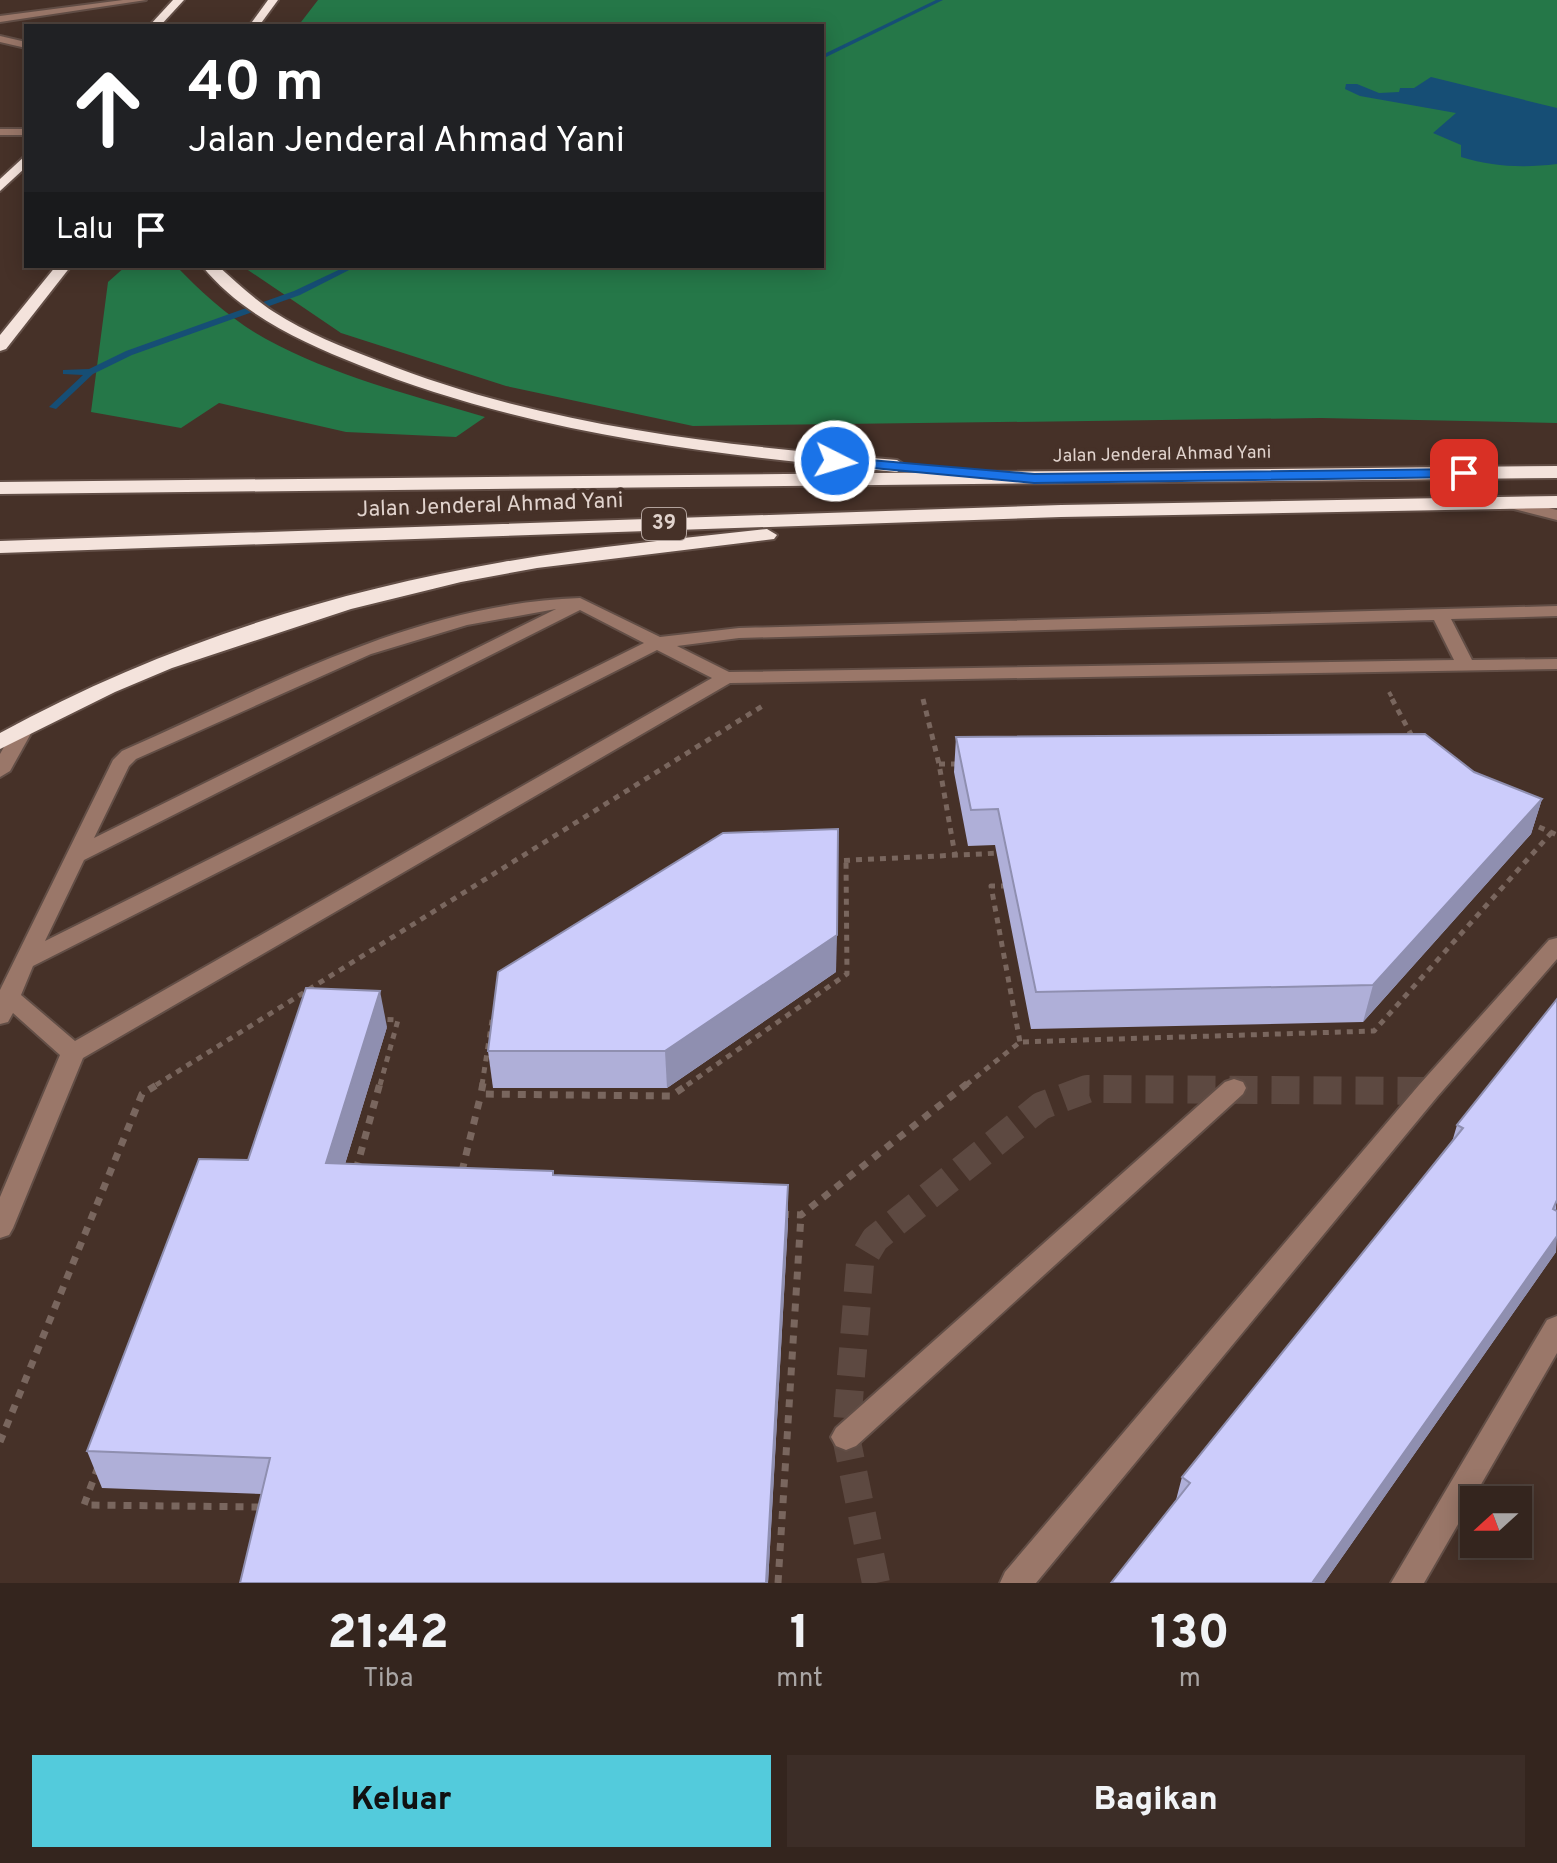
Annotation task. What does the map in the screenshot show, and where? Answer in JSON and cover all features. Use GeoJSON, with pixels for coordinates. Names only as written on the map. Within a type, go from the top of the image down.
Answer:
{"type":"FeatureCollection","features":[{"type":"Feature","properties":{"kind":"highway"},"geometry":{"type":"LineString","coordinates":[[156,24],[179,0]]}},
{"type":"Feature","properties":{"kind":"highway"},"geometry":{"type":"LineString","coordinates":[[255,24],[273,0]]}},
{"type":"Feature","properties":{"kind":"highway"},"geometry":{"type":"LineString","coordinates":[[0,187],[24,161]]}},
{"type":"Feature","properties":{"kind":"highway"},"geometry":{"type":"LineString","coordinates":[[0,346],[62,268]]}},
{"type":"Feature","properties":{"kind":"highway"},"geometry":{"type":"LineString","coordinates":[[211,268],[269,316],[386,372],[452,395],[612,430],[777,456],[1034,478]]}},
{"type":"Feature","properties":{"kind":"highway","name":"Jalan Jenderal Ahmad Yani"},"geometry":{"type":"LineString","coordinates":[[0,488],[1557,472]]}},
{"type":"Feature","properties":{"kind":"highway"},"geometry":{"type":"LineString","coordinates":[[1308,475],[1327,507]]}},
{"type":"Feature","properties":{"kind":"highway","name":"Jalan Jenderal Ahmad Yani"},"geometry":{"type":"LineString","coordinates":[[0,547],[1061,511],[1557,502]]}},
{"type":"Feature","properties":{"kind":"highway"},"geometry":{"type":"LineString","coordinates":[[0,742],[24,728],[198,651],[345,605],[462,575],[767,535],[1061,511]]}},
{"type":"Feature","properties":{"kind":"street"},"geometry":{"type":"LineString","coordinates":[[0,19],[142,0]]}},
{"type":"Feature","properties":{"kind":"street"},"geometry":{"type":"LineString","coordinates":[[0,39],[24,45]]}},
{"type":"Feature","properties":{"kind":"street"},"geometry":{"type":"LineString","coordinates":[[0,132],[24,132]]}},
{"type":"Feature","properties":{"kind":"street"},"geometry":{"type":"LineString","coordinates":[[1508,503],[1557,515]]}},
{"type":"Feature","properties":{"kind":"street"},"geometry":{"type":"LineString","coordinates":[[77,855],[580,603]]}},
{"type":"Feature","properties":{"kind":"street"},"geometry":{"type":"LineString","coordinates":[[73,1053],[4,1006],[120,764],[129,755],[365,650],[464,620],[538,606],[580,603],[726,678],[1557,664]]}},
{"type":"Feature","properties":{"kind":"street"},"geometry":{"type":"LineString","coordinates":[[24,961],[657,643],[739,633],[1557,611]]}},
{"type":"Feature","properties":{"kind":"street"},"geometry":{"type":"LineString","coordinates":[[1440,614],[1465,665]]}},
{"type":"Feature","properties":{"kind":"street"},"geometry":{"type":"LineString","coordinates":[[0,1228],[73,1053],[726,678]]}},
{"type":"Feature","properties":{"kind":"street"},"geometry":{"type":"LineString","coordinates":[[0,771],[24,728]]}},
{"type":"Feature","properties":{"kind":"street"},"geometry":{"type":"LineString","coordinates":[[1016,1583],[1417,1103],[1557,945]]}},
{"type":"Feature","properties":{"kind":"street"},"geometry":{"type":"LineString","coordinates":[[846,1437],[1234,1088]]}},
{"type":"Feature","properties":{"kind":"street"},"geometry":{"type":"LineString","coordinates":[[1407,1583],[1557,1328]]}},
{"type":"Feature","properties":{"kind":"path"},"geometry":{"type":"LineString","coordinates":[[1376,665],[1417,747]]}},
{"type":"Feature","properties":{"kind":"path"},"geometry":{"type":"LineString","coordinates":[[922,695],[939,764],[955,855]]}},
{"type":"Feature","properties":{"kind":"path"},"geometry":{"type":"LineString","coordinates":[[0,1442],[142,1094],[765,704]]}},
{"type":"Feature","properties":{"kind":"path"},"geometry":{"type":"LineString","coordinates":[[939,764],[971,764]]}},
{"type":"Feature","properties":{"kind":"path"},"geometry":{"type":"LineString","coordinates":[[771,1214],[801,1215],[1020,1042],[1374,1031],[1555,834],[1524,821]]}},
{"type":"Feature","properties":{"kind":"path"},"geometry":{"type":"LineString","coordinates":[[830,861],[1002,853]]}},
{"type":"Feature","properties":{"kind":"path"},"geometry":{"type":"LineString","coordinates":[[481,1094],[671,1096],[847,974],[846,860]]}},
{"type":"Feature","properties":{"kind":"path"},"geometry":{"type":"LineString","coordinates":[[1020,1042],[991,886],[1023,886]]}},
{"type":"Feature","properties":{"kind":"path"},"geometry":{"type":"LineString","coordinates":[[460,1181],[481,1094],[494,1006]]}},
{"type":"Feature","properties":{"kind":"path"},"geometry":{"type":"LineString","coordinates":[[354,1176],[398,1020],[368,1019]]}},
{"type":"Feature","properties":{"kind":"path"},"geometry":{"type":"LineString","coordinates":[[778,1583],[801,1215]]}},
{"type":"Feature","properties":{"kind":"path"},"geometry":{"type":"LineString","coordinates":[[100,1461],[84,1505],[265,1507],[261,1522]]}},
{"type":"Feature","properties":{"kind":"green space"},"geometry":{"type":"Polygon","coordinates":[[[318,0],[1557,0],[1557,423],[1321,418],[693,426],[506,386],[341,333],[245,268],[824,268],[824,24],[300,24],[318,0]]]}},
{"type":"Feature","properties":{"kind":"green space"},"geometry":{"type":"Polygon","coordinates":[[[124,268],[178,268],[230,315],[291,352],[373,384],[485,417],[456,437],[346,432],[219,403],[181,428],[91,412],[108,282],[124,268]]]}},
{"type":"Feature","properties":{"kind":"water"},"geometry":{"type":"Polygon","coordinates":[[[1431,77],[1557,108],[1557,164],[1509,166],[1461,157],[1461,145],[1433,133],[1456,113],[1360,96],[1345,89],[1346,84],[1357,84],[1379,93],[1399,92],[1400,88],[1414,88],[1431,77]]]}},
{"type":"Feature","properties":{"kind":"building"},"geometry":{"type":"Polygon","coordinates":[[[1425,734],[1474,772],[1542,799],[1373,985],[1036,992],[998,809],[971,810],[956,737],[1425,734]]]}},
{"type":"Feature","properties":{"kind":"building"},"geometry":{"type":"Polygon","coordinates":[[[838,829],[837,935],[665,1051],[488,1051],[498,972],[723,833],[838,829]]]}},
{"type":"Feature","properties":{"kind":"building"},"geometry":{"type":"Polygon","coordinates":[[[306,988],[380,991],[326,1163],[553,1171],[553,1175],[788,1185],[766,1583],[240,1583],[270,1458],[87,1451],[199,1159],[248,1160],[306,988]]]}},
{"type":"Feature","properties":{"kind":"building"},"geometry":{"type":"Polygon","coordinates":[[[1557,999],[1557,1200],[1553,1209],[1557,1211],[1557,1236],[1312,1583],[1111,1583],[1190,1483],[1182,1477],[1463,1128],[1457,1125],[1557,999]]]}},
{"type":"Feature","properties":{"kind":"waterway"},"geometry":{"type":"LineString","coordinates":[[824,56],[940,0]]}},
{"type":"Feature","properties":{"kind":"waterway"},"geometry":{"type":"LineString","coordinates":[[90,372],[129,353],[297,293],[349,268]]}},
{"type":"Feature","properties":{"kind":"waterway"},"geometry":{"type":"LineString","coordinates":[[66,372],[90,372]]}},
{"type":"Feature","properties":{"kind":"waterway"},"geometry":{"type":"LineString","coordinates":[[53,407],[90,372]]}},
{"type":"Feature","properties":{"kind":"tunnel"},"geometry":{"type":"LineString","coordinates":[[876,1583],[846,1437],[860,1264],[875,1239],[1041,1106],[1087,1089],[1428,1091]]}},
{"type":"Feature","properties":{"kind":"route"},"geometry":{"type":"LineString","coordinates":[[835,461],[1034,478],[1464,473]]}}]}
